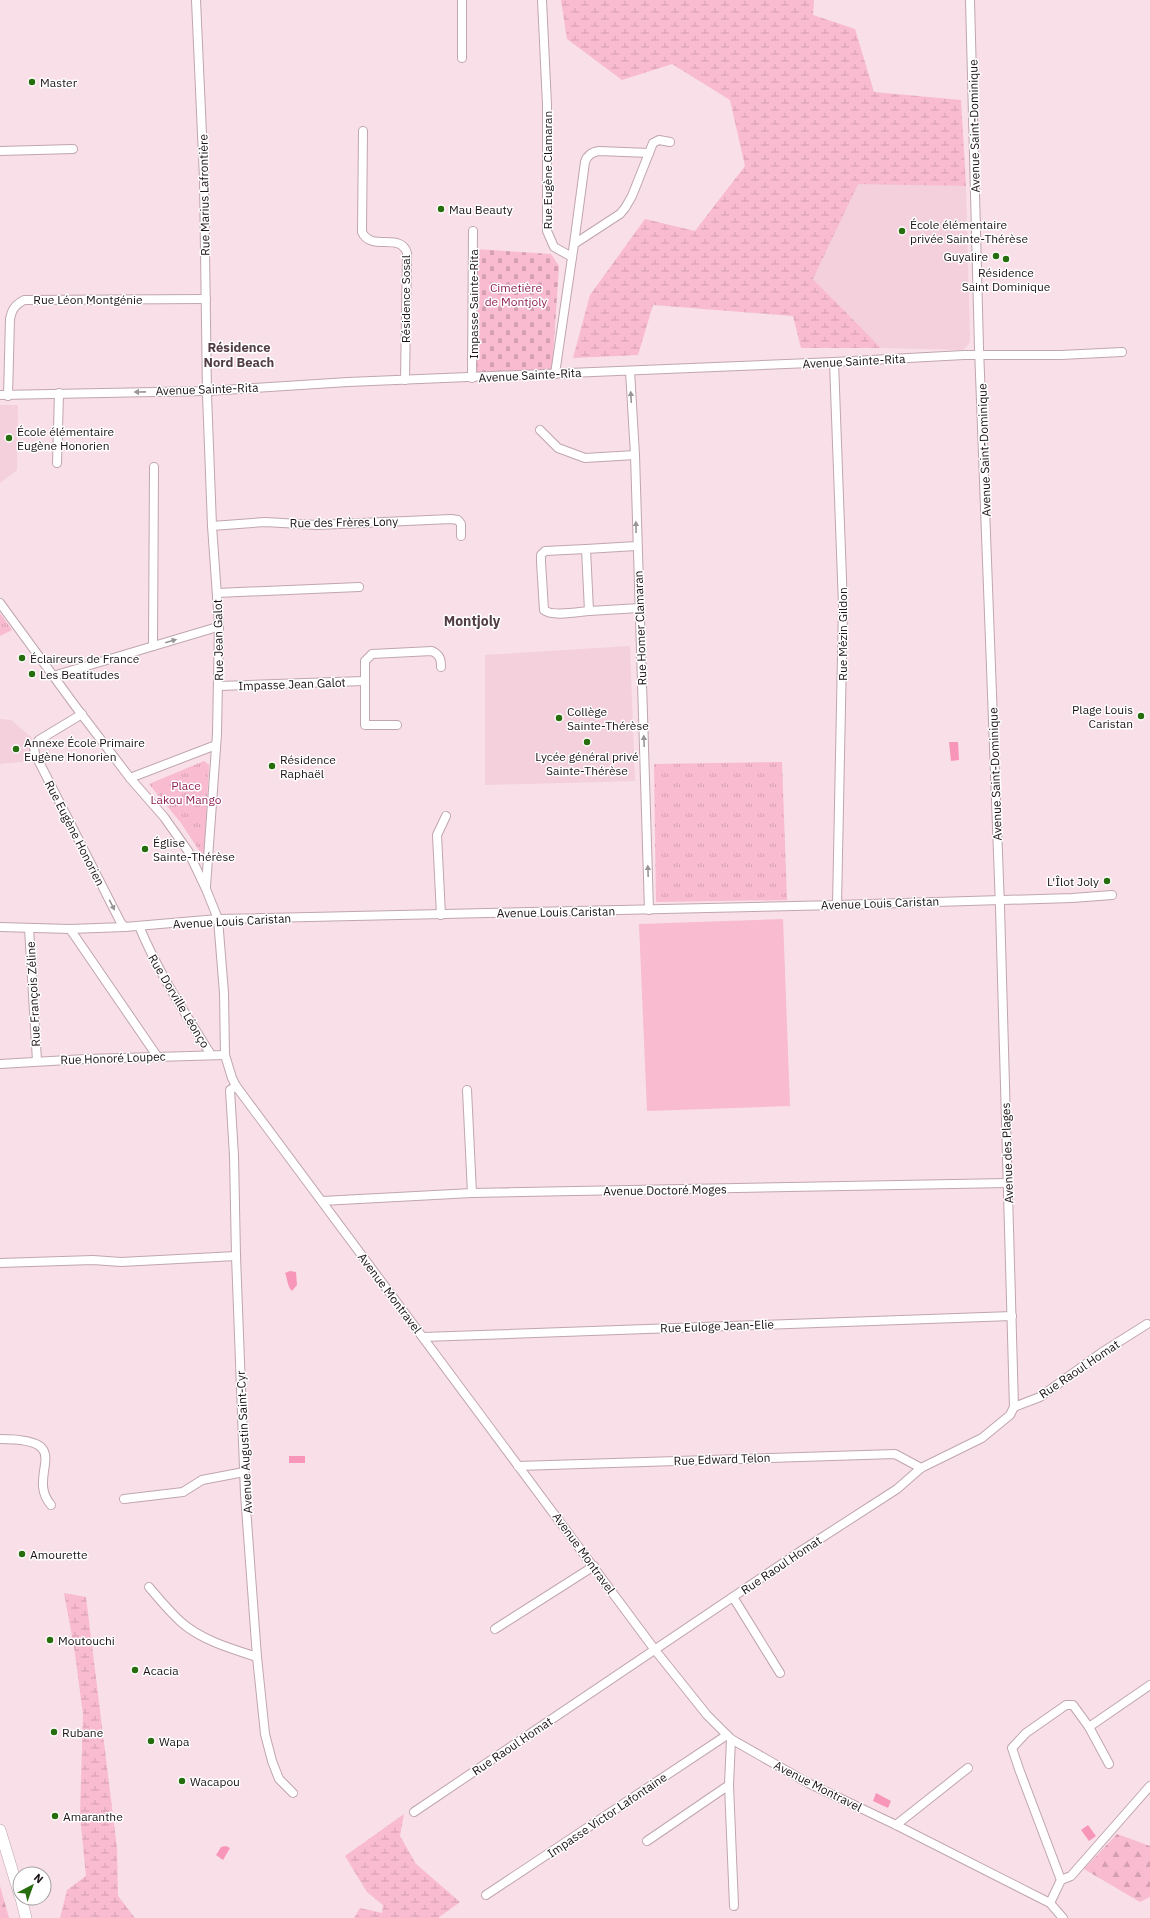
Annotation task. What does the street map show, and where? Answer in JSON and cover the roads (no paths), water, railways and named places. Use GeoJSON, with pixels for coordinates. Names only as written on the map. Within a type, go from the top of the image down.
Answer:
{"type":"FeatureCollection","features":[{"type":"Feature","properties":{"kind":"street","name":"Rue Marius Lafrontière"},"geometry":{"type":"LineString","coordinates":[[196,0],[204,179],[207,391]]}},
{"type":"Feature","properties":{"kind":"street"},"geometry":{"type":"LineString","coordinates":[[462,0],[462,58]]}},
{"type":"Feature","properties":{"kind":"street","name":"Rue Eugène Clamaran"},"geometry":{"type":"LineString","coordinates":[[542,0],[547,105],[547,231],[554,247],[572,257]]}},
{"type":"Feature","properties":{"kind":"street","name":"Avenue Saint-Dominique"},"geometry":{"type":"LineString","coordinates":[[970,0],[980,356],[1000,900]]}},
{"type":"Feature","properties":{"kind":"street","name":"Résidence Sosal"},"geometry":{"type":"LineString","coordinates":[[364,131],[362,232],[367,239],[372,242],[400,243],[407,253],[404,380]]}},
{"type":"Feature","properties":{"kind":"street"},"geometry":{"type":"LineString","coordinates":[[574,244],[620,214],[632,196],[649,152],[656,140],[670,142]]}},
{"type":"Feature","properties":{"kind":"street"},"geometry":{"type":"LineString","coordinates":[[0,151],[73,149]]}},
{"type":"Feature","properties":{"kind":"street"},"geometry":{"type":"LineString","coordinates":[[555,374],[585,162],[587,157],[591,153],[599,151],[649,152]]}},
{"type":"Feature","properties":{"kind":"street","name":"Impasse Sainte-Rita"},"geometry":{"type":"LineString","coordinates":[[472,378],[473,231]]}},
{"type":"Feature","properties":{"kind":"street","name":"Rue Léon Montgénie"},"geometry":{"type":"LineString","coordinates":[[4,395],[10,319],[12,310],[16,304],[24,300],[206,299]]}},
{"type":"Feature","properties":{"kind":"street","name":"Avenue Sainte-Rita"},"geometry":{"type":"LineString","coordinates":[[4,395],[207,391],[404,380],[565,374],[580,372],[980,356],[1061,355],[1122,352]]}},
{"type":"Feature","properties":{"kind":"street","name":"Rue Mézin Gildon"},"geometry":{"type":"LineString","coordinates":[[834,362],[843,606],[837,905]]}},
{"type":"Feature","properties":{"kind":"street","name":"Rue Homer Clamaran"},"geometry":{"type":"LineString","coordinates":[[630,370],[635,455],[636,546],[640,608],[649,910]]}},
{"type":"Feature","properties":{"kind":"street","name":"Rue Jean Galot"},"geometry":{"type":"LineString","coordinates":[[206,889],[219,686],[219,624],[212,526],[207,391]]}},
{"type":"Feature","properties":{"kind":"street"},"geometry":{"type":"LineString","coordinates":[[57,463],[59,393]]}},
{"type":"Feature","properties":{"kind":"street"},"geometry":{"type":"LineString","coordinates":[[540,430],[558,448],[584,458],[635,455]]}},
{"type":"Feature","properties":{"kind":"street"},"geometry":{"type":"LineString","coordinates":[[153,646],[154,467]]}},
{"type":"Feature","properties":{"kind":"street","name":"Rue des Frères Lony"},"geometry":{"type":"LineString","coordinates":[[212,526],[265,522],[316,525],[451,519],[458,520],[461,524],[461,536]]}},
{"type":"Feature","properties":{"kind":"street"},"geometry":{"type":"LineString","coordinates":[[636,546],[545,551],[541,555],[544,610],[547,613],[561,614],[640,608]]}},
{"type":"Feature","properties":{"kind":"street"},"geometry":{"type":"LineString","coordinates":[[586,549],[589,611]]}},
{"type":"Feature","properties":{"kind":"street"},"geometry":{"type":"LineString","coordinates":[[217,593],[359,587]]}},
{"type":"Feature","properties":{"kind":"street","name":"Avenue Montravel"},"geometry":{"type":"LineString","coordinates":[[0,603],[130,778],[153,802],[184,845],[206,889],[218,919],[224,992],[225,1055],[229,1071],[236,1086],[655,1650],[708,1715],[729,1737],[797,1777],[1050,1903],[1062,1918]]}},
{"type":"Feature","properties":{"kind":"street"},"geometry":{"type":"LineString","coordinates":[[53,676],[214,628],[219,624]]}},
{"type":"Feature","properties":{"kind":"street"},"geometry":{"type":"LineString","coordinates":[[397,724],[365,725],[364,681],[366,661],[372,654],[432,652],[437,654],[441,660],[441,667]]}},
{"type":"Feature","properties":{"kind":"street","name":"Impasse Jean Galot"},"geometry":{"type":"LineString","coordinates":[[219,686],[364,681]]}},
{"type":"Feature","properties":{"kind":"street","name":"Rue Eugène Honorien"},"geometry":{"type":"LineString","coordinates":[[82,714],[39,740],[34,747],[35,754],[118,917],[125,927]]}},
{"type":"Feature","properties":{"kind":"street"},"geometry":{"type":"LineString","coordinates":[[130,778],[216,745]]}},
{"type":"Feature","properties":{"kind":"street"},"geometry":{"type":"LineString","coordinates":[[441,915],[437,835],[446,816]]}},
{"type":"Feature","properties":{"kind":"street","name":"Avenue Louis Caristan"},"geometry":{"type":"LineString","coordinates":[[0,927],[70,929],[125,927],[218,919],[837,905],[1082,898],[1112,895]]}},
{"type":"Feature","properties":{"kind":"street","name":"Avenue des Plages"},"geometry":{"type":"LineString","coordinates":[[1000,900],[1014,1407]]}},
{"type":"Feature","properties":{"kind":"street","name":"Rue Dorville Léonço"},"geometry":{"type":"LineString","coordinates":[[139,926],[151,954],[168,986],[211,1055]]}},
{"type":"Feature","properties":{"kind":"street","name":"Rue François Zéline"},"geometry":{"type":"LineString","coordinates":[[29,928],[37,1061]]}},
{"type":"Feature","properties":{"kind":"street"},"geometry":{"type":"LineString","coordinates":[[70,929],[157,1056]]}},
{"type":"Feature","properties":{"kind":"street","name":"Rue Honoré Loupec"},"geometry":{"type":"LineString","coordinates":[[0,1064],[157,1056],[225,1055]]}},
{"type":"Feature","properties":{"kind":"street","name":"Avenue Augustin Saint-Cyr"},"geometry":{"type":"LineString","coordinates":[[236,1086],[230,1090],[234,1156],[236,1256],[244,1472],[257,1657],[265,1734],[272,1761],[279,1779],[293,1793]]}},
{"type":"Feature","properties":{"kind":"street"},"geometry":{"type":"LineString","coordinates":[[467,1090],[472,1193]]}},
{"type":"Feature","properties":{"kind":"street","name":"Avenue Doctoré Moges"},"geometry":{"type":"LineString","coordinates":[[322,1201],[472,1193],[1008,1183]]}},
{"type":"Feature","properties":{"kind":"street"},"geometry":{"type":"LineString","coordinates":[[0,1263],[93,1260],[121,1262],[236,1256]]}},
{"type":"Feature","properties":{"kind":"street","name":"Rue Euloge Jean-Elie"},"geometry":{"type":"LineString","coordinates":[[423,1337],[1012,1316]]}},
{"type":"Feature","properties":{"kind":"street","name":"Rue Raoul Homat"},"geometry":{"type":"LineString","coordinates":[[414,1812],[733,1597],[897,1490],[921,1468],[982,1438],[1010,1415],[1014,1407],[1040,1397],[1101,1353],[1147,1324]]}},
{"type":"Feature","properties":{"kind":"street"},"geometry":{"type":"LineString","coordinates":[[0,1439],[30,1440],[43,1449],[46,1462],[43,1493],[51,1505]]}},
{"type":"Feature","properties":{"kind":"street","name":"Rue Edward Telon"},"geometry":{"type":"LineString","coordinates":[[518,1466],[895,1454],[921,1468]]}},
{"type":"Feature","properties":{"kind":"street"},"geometry":{"type":"LineString","coordinates":[[124,1499],[183,1492],[202,1480],[244,1472]]}},
{"type":"Feature","properties":{"kind":"street"},"geometry":{"type":"LineString","coordinates":[[495,1629],[594,1566]]}},
{"type":"Feature","properties":{"kind":"street"},"geometry":{"type":"LineString","coordinates":[[150,1587],[166,1607],[182,1623],[208,1639],[237,1651],[257,1657]]}},
{"type":"Feature","properties":{"kind":"street"},"geometry":{"type":"LineString","coordinates":[[733,1597],[780,1673]]}},
{"type":"Feature","properties":{"kind":"street"},"geometry":{"type":"LineString","coordinates":[[1089,1727],[1150,1685]]}},
{"type":"Feature","properties":{"kind":"street"},"geometry":{"type":"LineString","coordinates":[[1050,1903],[1060,1880],[1018,1769],[1012,1748],[1026,1733],[1066,1705],[1073,1706],[1089,1727],[1109,1764]]}},
{"type":"Feature","properties":{"kind":"street"},"geometry":{"type":"LineString","coordinates":[[729,1737],[729,1785],[734,1906]]}},
{"type":"Feature","properties":{"kind":"street","name":"Impasse Victor Lafontaine"},"geometry":{"type":"LineString","coordinates":[[486,1895],[729,1737]]}},
{"type":"Feature","properties":{"kind":"street"},"geometry":{"type":"LineString","coordinates":[[896,1825],[968,1768]]}},
{"type":"Feature","properties":{"kind":"street"},"geometry":{"type":"LineString","coordinates":[[647,1841],[729,1785]]}},
{"type":"Feature","properties":{"kind":"street"},"geometry":{"type":"LineString","coordinates":[[1060,1880],[1070,1876],[1150,1786]]}},
{"type":"Feature","properties":{"kind":"street"},"geometry":{"type":"LineString","coordinates":[[0,1830],[12,1870]]}},
{"type":"Feature","properties":{"kind":"street"},"geometry":{"type":"LineString","coordinates":[[23,1906],[26,1918]]}},
{"type":"Feature","properties":{"kind":"place","name":"Master"},"geometry":{"type":"Point","coordinates":[32,82]}},
{"type":"Feature","properties":{"kind":"place","name":"Mau Beauty"},"geometry":{"type":"Point","coordinates":[441,209]}},
{"type":"Feature","properties":{"kind":"place","name":"École élémentaire privée Sainte-Thérèse"},"geometry":{"type":"Point","coordinates":[902,231]}},
{"type":"Feature","properties":{"kind":"place","name":"Guyalire"},"geometry":{"type":"Point","coordinates":[996,256]}},
{"type":"Feature","properties":{"kind":"place","name":"Résidence Saint Dominique"},"geometry":{"type":"Point","coordinates":[1006,259]}},
{"type":"Feature","properties":{"kind":"place","name":"École élémentaire Eugène Honorien"},"geometry":{"type":"Point","coordinates":[9,438]}},
{"type":"Feature","properties":{"kind":"place","name":"Éclaireurs de France"},"geometry":{"type":"Point","coordinates":[22,658]}},
{"type":"Feature","properties":{"kind":"place","name":"Les Beatitudes"},"geometry":{"type":"Point","coordinates":[32,674]}},
{"type":"Feature","properties":{"kind":"place","name":"Plage Louis Caristan"},"geometry":{"type":"Point","coordinates":[1141,716]}},
{"type":"Feature","properties":{"kind":"place","name":"Collège Sainte-Thérèse"},"geometry":{"type":"Point","coordinates":[559,718]}},
{"type":"Feature","properties":{"kind":"place","name":"Lycée général privé Sainte-Thérèse"},"geometry":{"type":"Point","coordinates":[587,742]}},
{"type":"Feature","properties":{"kind":"place","name":"Annexe École Primaire Eugène Honorien"},"geometry":{"type":"Point","coordinates":[16,749]}},
{"type":"Feature","properties":{"kind":"place","name":"Résidence Raphaël"},"geometry":{"type":"Point","coordinates":[272,766]}},
{"type":"Feature","properties":{"kind":"place","name":"Église Sainte-Thérèse"},"geometry":{"type":"Point","coordinates":[145,849]}},
{"type":"Feature","properties":{"kind":"place","name":"L'Îlot Joly"},"geometry":{"type":"Point","coordinates":[1107,881]}},
{"type":"Feature","properties":{"kind":"place","name":"Amourette"},"geometry":{"type":"Point","coordinates":[22,1554]}},
{"type":"Feature","properties":{"kind":"place","name":"Moutouchi"},"geometry":{"type":"Point","coordinates":[50,1640]}},
{"type":"Feature","properties":{"kind":"place","name":"Acacia"},"geometry":{"type":"Point","coordinates":[135,1670]}},
{"type":"Feature","properties":{"kind":"place","name":"Rubane"},"geometry":{"type":"Point","coordinates":[54,1732]}},
{"type":"Feature","properties":{"kind":"place","name":"Wapa"},"geometry":{"type":"Point","coordinates":[151,1741]}},
{"type":"Feature","properties":{"kind":"place","name":"Wacapou"},"geometry":{"type":"Point","coordinates":[182,1781]}},
{"type":"Feature","properties":{"kind":"place","name":"Amaranthe"},"geometry":{"type":"Point","coordinates":[55,1816]}},
{"type":"Feature","properties":{"kind":"district","name":"Résidence Nord Beach"},"geometry":{"type":"Point","coordinates":[239,354]}},
{"type":"Feature","properties":{"kind":"district","name":"Montjoly"},"geometry":{"type":"Point","coordinates":[472,621]}},
{"type":"Feature","properties":{"kind":"park label","name":"Cimetière de Montjoly"},"geometry":{"type":"Point","coordinates":[516,294]}},
{"type":"Feature","properties":{"kind":"park label","name":"Place Lakou Mango"},"geometry":{"type":"Point","coordinates":[186,792]}}]}
